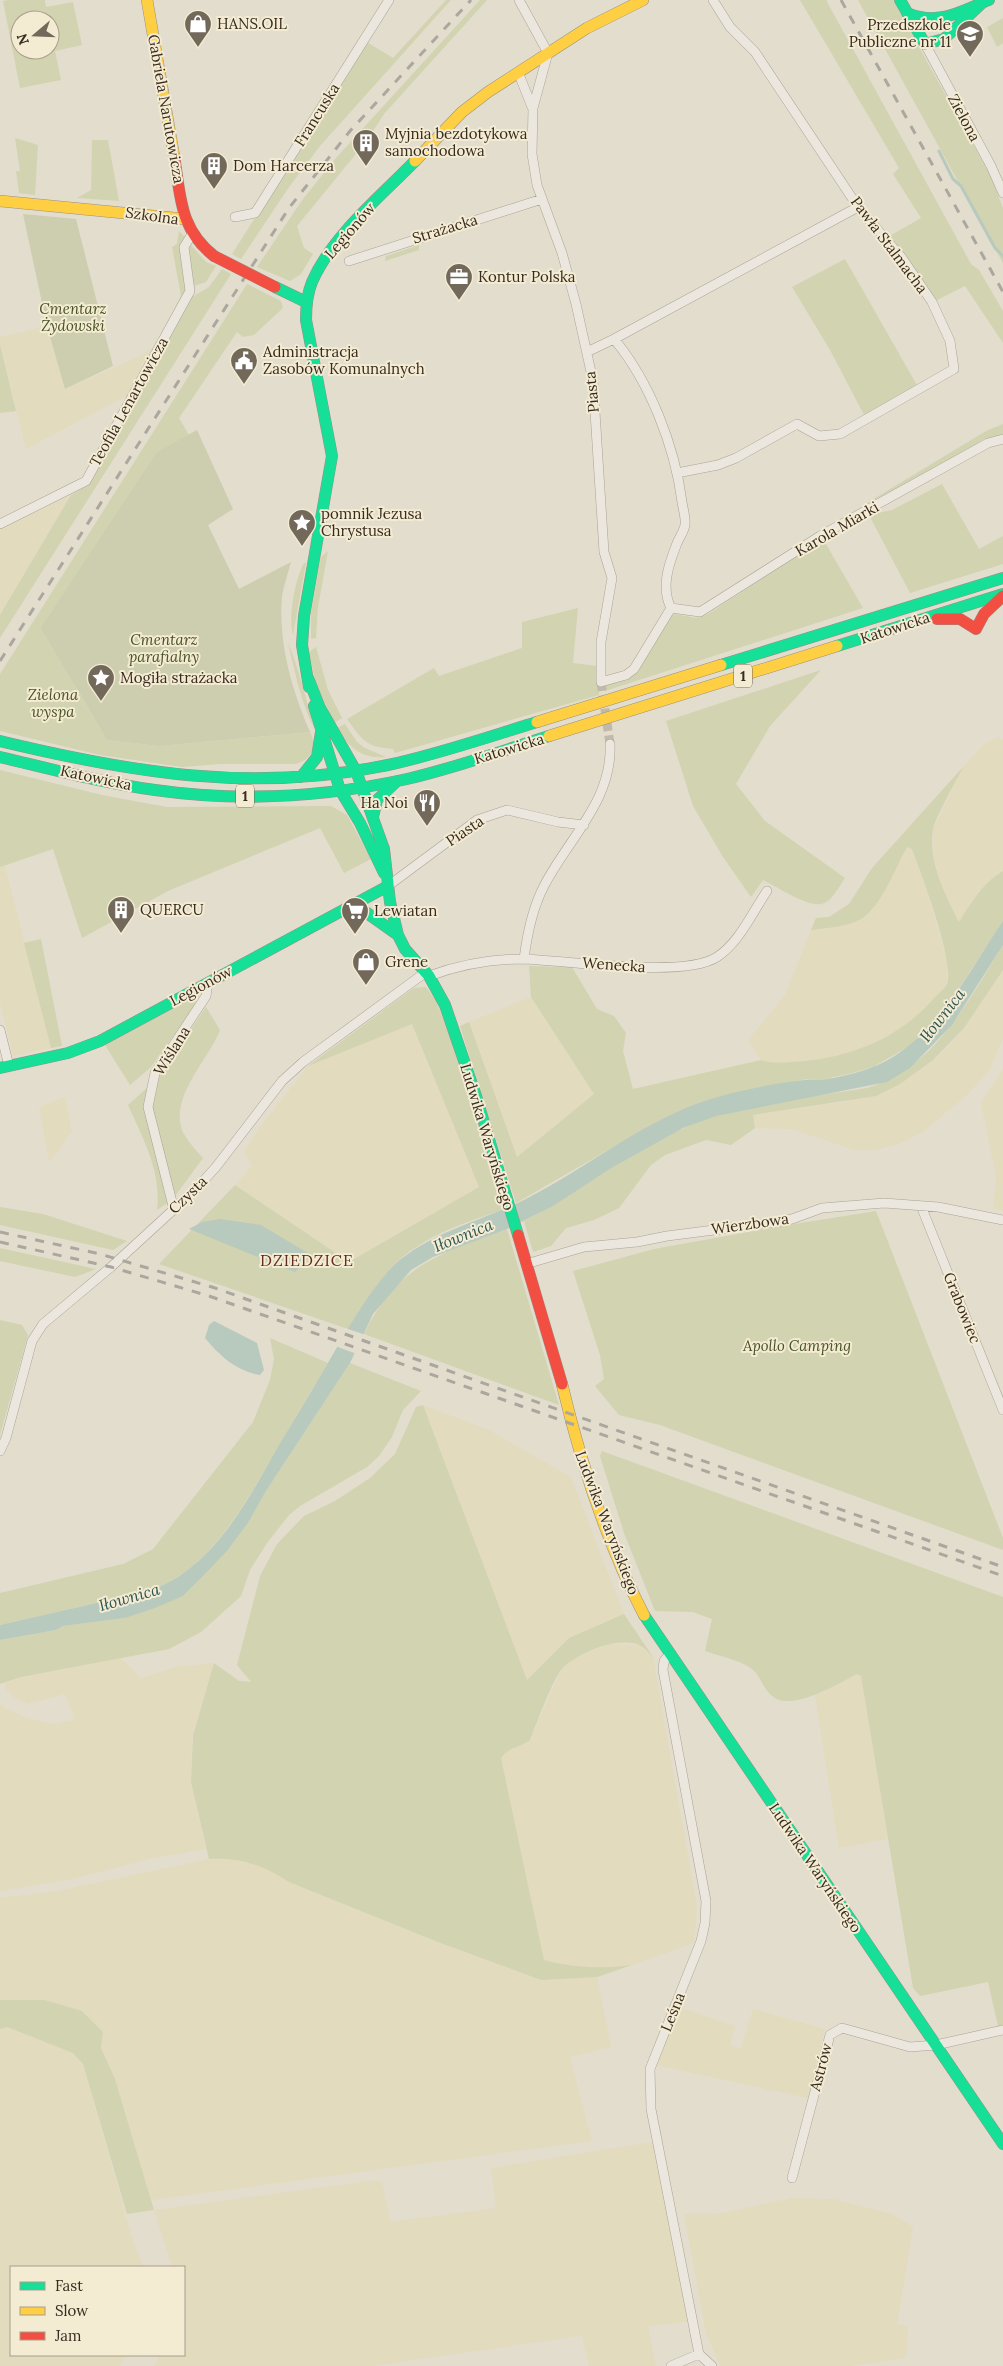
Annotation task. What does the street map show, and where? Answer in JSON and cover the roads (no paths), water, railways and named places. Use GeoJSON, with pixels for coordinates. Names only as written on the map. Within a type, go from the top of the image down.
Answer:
{"type":"FeatureCollection","features":[{"type":"Feature","properties":{"kind":"street","name":"Gabriela Narutowicza"},"geometry":{"type":"LineString","coordinates":[[147,0],[185,219]]}},
{"type":"Feature","properties":{"kind":"street","name":"Francuska"},"geometry":{"type":"LineString","coordinates":[[235,216],[255,212],[389,0]]}},
{"type":"Feature","properties":{"kind":"street"},"geometry":{"type":"LineString","coordinates":[[519,0],[548,53]]}},
{"type":"Feature","properties":{"kind":"street","name":"Legionów"},"geometry":{"type":"LineString","coordinates":[[387,883],[360,823],[340,790],[334,774],[321,732],[302,645],[304,616],[332,456],[306,320],[306,302],[312,282],[323,262],[351,227],[462,112],[518,72],[587,28],[643,0]]}},
{"type":"Feature","properties":{"kind":"street","name":"Pawła Stalmacha"},"geometry":{"type":"LineString","coordinates":[[677,474],[702,470],[727,462],[797,424],[820,436],[840,434],[954,369],[950,341],[932,302],[902,258],[858,207],[755,52],[730,27],[713,0]]}},
{"type":"Feature","properties":{"kind":"street"},"geometry":{"type":"LineString","coordinates":[[900,0],[923,41]]}},
{"type":"Feature","properties":{"kind":"street"},"geometry":{"type":"LineString","coordinates":[[923,41],[944,39],[985,2]]}},
{"type":"Feature","properties":{"kind":"street"},"geometry":{"type":"LineString","coordinates":[[923,41],[929,26],[939,19],[985,2]]}},
{"type":"Feature","properties":{"kind":"street"},"geometry":{"type":"LineString","coordinates":[[908,13],[922,19],[939,19]]}},
{"type":"Feature","properties":{"kind":"street","name":"Zielona"},"geometry":{"type":"LineString","coordinates":[[923,41],[991,166],[1003,193]]}},
{"type":"Feature","properties":{"kind":"street","name":"Piasta"},"geometry":{"type":"LineString","coordinates":[[548,53],[532,108],[532,154],[542,199],[562,253],[593,381],[604,552],[612,578],[600,642],[601,682],[626,676],[634,669],[655,638],[671,608]]}},
{"type":"Feature","properties":{"kind":"street"},"geometry":{"type":"LineString","coordinates":[[532,63],[539,80]]}},
{"type":"Feature","properties":{"kind":"street","name":"Piasta"},"geometry":{"type":"LineString","coordinates":[[518,72],[532,108]]}},
{"type":"Feature","properties":{"kind":"street","name":"Strażacka"},"geometry":{"type":"LineString","coordinates":[[349,261],[542,199]]}},
{"type":"Feature","properties":{"kind":"street","name":"Szkolna"},"geometry":{"type":"LineString","coordinates":[[0,201],[185,219],[192,234],[201,246],[214,256],[306,302]]}},
{"type":"Feature","properties":{"kind":"street"},"geometry":{"type":"LineString","coordinates":[[587,352],[858,207]]}},
{"type":"Feature","properties":{"kind":"street","name":"Teofila Lenartowicza"},"geometry":{"type":"LineString","coordinates":[[0,524],[86,481],[190,291],[184,247],[192,234]]}},
{"type":"Feature","properties":{"kind":"street"},"geometry":{"type":"LineString","coordinates":[[614,339],[630,358],[664,429],[677,474],[685,525],[666,578],[665,597],[671,608]]}},
{"type":"Feature","properties":{"kind":"street","name":"Karola Miarki"},"geometry":{"type":"LineString","coordinates":[[671,608],[700,612],[820,536],[988,443],[1003,439]]}},
{"type":"Feature","properties":{"kind":"street","name":"Katowicka"},"geometry":{"type":"LineString","coordinates":[[0,741],[124,768],[178,775],[247,779],[334,774],[412,759],[1003,578]]}},
{"type":"Feature","properties":{"kind":"street"},"geometry":{"type":"LineString","coordinates":[[921,620],[960,619],[976,629],[984,614],[1003,595]]}},
{"type":"Feature","properties":{"kind":"street","name":"Katowicka"},"geometry":{"type":"LineString","coordinates":[[0,757],[127,785],[178,793],[246,796],[362,787],[396,781],[553,736],[1003,595]]}},
{"type":"Feature","properties":{"kind":"street","name":"Legionów"},"geometry":{"type":"LineString","coordinates":[[308,678],[324,714],[356,770],[384,849],[387,883]]}},
{"type":"Feature","properties":{"kind":"street"},"geometry":{"type":"LineString","coordinates":[[301,777],[312,766],[320,753],[321,732]]}},
{"type":"Feature","properties":{"kind":"street"},"geometry":{"type":"LineString","coordinates":[[524,959],[528,930],[544,886],[584,825],[609,772],[610,744]]}},
{"type":"Feature","properties":{"kind":"street"},"geometry":{"type":"LineString","coordinates":[[373,817],[377,800],[396,781]]}},
{"type":"Feature","properties":{"kind":"street","name":"Piasta"},"geometry":{"type":"LineString","coordinates":[[387,883],[477,820],[491,814],[507,810],[558,822],[584,825]]}},
{"type":"Feature","properties":{"kind":"street","name":"Legionów"},"geometry":{"type":"LineString","coordinates":[[4,1067],[68,1053],[100,1041],[348,908],[387,883]]}},
{"type":"Feature","properties":{"kind":"street","name":"Ludwika Waryńskiego"},"geometry":{"type":"LineString","coordinates":[[387,883],[398,935],[405,949],[428,974],[445,1005],[476,1096],[563,1385],[578,1451],[624,1577],[647,1621],[669,1655],[1003,2144]]}},
{"type":"Feature","properties":{"kind":"street","name":"Wenecka"},"geometry":{"type":"LineString","coordinates":[[428,974],[492,961],[524,959],[659,968],[692,966],[715,958],[729,948],[767,891]]}},
{"type":"Feature","properties":{"kind":"street"},"geometry":{"type":"LineString","coordinates":[[348,908],[368,913],[398,935]]}},
{"type":"Feature","properties":{"kind":"street","name":"Czysta"},"geometry":{"type":"LineString","coordinates":[[0,1451],[6,1438],[32,1341],[43,1324],[111,1267],[174,1210],[216,1167],[289,1075],[327,1043],[428,974]]}},
{"type":"Feature","properties":{"kind":"street","name":"Wiślana"},"geometry":{"type":"LineString","coordinates":[[174,1210],[148,1107],[155,1073],[206,996],[208,982]]}},
{"type":"Feature","properties":{"kind":"street"},"geometry":{"type":"LineString","coordinates":[[0,1030],[4,1067]]}},
{"type":"Feature","properties":{"kind":"street","name":"Wierzbowa"},"geometry":{"type":"LineString","coordinates":[[526,1264],[584,1247],[637,1242],[667,1236],[777,1222],[792,1219],[822,1208],[884,1203],[921,1206],[1003,1220]]}},
{"type":"Feature","properties":{"kind":"street","name":"Grabowiec"},"geometry":{"type":"LineString","coordinates":[[921,1206],[1003,1410]]}},
{"type":"Feature","properties":{"kind":"street","name":"Leśna"},"geometry":{"type":"LineString","coordinates":[[669,1655],[664,1661],[663,1670],[706,1901],[705,1923],[701,1941],[650,2069],[651,2108],[699,2354]]}},
{"type":"Feature","properties":{"kind":"street","name":"Astrów"},"geometry":{"type":"LineString","coordinates":[[792,2178],[830,2035],[842,2028],[910,2047],[936,2046],[1003,2030]]}},
{"type":"Feature","properties":{"kind":"street"},"geometry":{"type":"LineString","coordinates":[[671,2366],[699,2354],[712,2366]]}},
{"type":"Feature","properties":{"kind":"water","name":"Iłownica"},"geometry":{"type":"Polygon","coordinates":[[[1003,921],[1003,945],[952,1025],[910,1068],[887,1082],[716,1116],[683,1128],[613,1167],[553,1206],[507,1229],[433,1257],[411,1270],[373,1314],[350,1363],[266,1491],[248,1523],[227,1551],[183,1596],[125,1618],[63,1626],[56,1630],[0,1640],[0,1625],[149,1591],[172,1580],[192,1566],[210,1549],[241,1510],[343,1337],[377,1284],[401,1259],[430,1240],[524,1200],[644,1129],[695,1105],[721,1096],[763,1086],[845,1076],[886,1061],[910,1044],[941,1013],[1003,921]]]}},
{"type":"Feature","properties":{"kind":"water"},"geometry":{"type":"Polygon","coordinates":[[[220,1219],[261,1225],[311,1255],[295,1272],[189,1229],[202,1222],[220,1219]]]}},
{"type":"Feature","properties":{"kind":"water"},"geometry":{"type":"Polygon","coordinates":[[[214,1321],[257,1343],[264,1370],[260,1375],[243,1370],[229,1362],[205,1338],[209,1325],[214,1321]]]}},
{"type":"Feature","properties":{"kind":"waterway"},"geometry":{"type":"LineString","coordinates":[[939,151],[953,179],[961,186],[995,248],[1003,256]]}},
{"type":"Feature","properties":{"kind":"tunnel"},"geometry":{"type":"LineString","coordinates":[[601,682],[610,744]]}},
{"type":"Feature","properties":{"kind":"railway"},"geometry":{"type":"LineString","coordinates":[[0,661],[289,208],[350,131],[471,0]]}},
{"type":"Feature","properties":{"kind":"railway"},"geometry":{"type":"LineString","coordinates":[[841,0],[1003,292]]}},
{"type":"Feature","properties":{"kind":"railway"},"geometry":{"type":"LineString","coordinates":[[0,1232],[100,1254],[212,1287],[1003,1567]]}},
{"type":"Feature","properties":{"kind":"railway"},"geometry":{"type":"LineString","coordinates":[[0,1242],[111,1267],[209,1296],[1003,1576]]}},
{"type":"Feature","properties":{"kind":"place","name":"HANS.OIL"},"geometry":{"type":"Point","coordinates":[198,48]}},
{"type":"Feature","properties":{"kind":"place","name":"Przedszkole Publiczne nr 11"},"geometry":{"type":"Point","coordinates":[970,58]}},
{"type":"Feature","properties":{"kind":"place","name":"Myjnia bezdotykowa samochodowa"},"geometry":{"type":"Point","coordinates":[366,167]}},
{"type":"Feature","properties":{"kind":"place","name":"Dom Harcerza"},"geometry":{"type":"Point","coordinates":[214,190]}},
{"type":"Feature","properties":{"kind":"place","name":"Kontur Polska"},"geometry":{"type":"Point","coordinates":[459,301]}},
{"type":"Feature","properties":{"kind":"place","name":"Administracja Zasobów Komunalnych"},"geometry":{"type":"Point","coordinates":[244,385]}},
{"type":"Feature","properties":{"kind":"place","name":"pomnik Jezusa Chrystusa"},"geometry":{"type":"Point","coordinates":[302,547]}},
{"type":"Feature","properties":{"kind":"place","name":"Mogiła strażacka"},"geometry":{"type":"Point","coordinates":[101,702]}},
{"type":"Feature","properties":{"kind":"place","name":"Ha Noi"},"geometry":{"type":"Point","coordinates":[427,827]}},
{"type":"Feature","properties":{"kind":"place","name":"QUERCU"},"geometry":{"type":"Point","coordinates":[121,934]}},
{"type":"Feature","properties":{"kind":"place","name":"Lewiatan"},"geometry":{"type":"Point","coordinates":[355,935]}},
{"type":"Feature","properties":{"kind":"place","name":"Grene"},"geometry":{"type":"Point","coordinates":[366,986]}},
{"type":"Feature","properties":{"kind":"district","name":"DZIEDZICE"},"geometry":{"type":"Point","coordinates":[307,1260]}},
{"type":"Feature","properties":{"kind":"park label","name":"Cmentarz Żydowski"},"geometry":{"type":"Point","coordinates":[73,318]}},
{"type":"Feature","properties":{"kind":"park label","name":"Cmentarz parafialny"},"geometry":{"type":"Point","coordinates":[164,648]}},
{"type":"Feature","properties":{"kind":"park label","name":"Zielona wyspa"},"geometry":{"type":"Point","coordinates":[53,704]}},
{"type":"Feature","properties":{"kind":"park label","name":"Apollo Camping"},"geometry":{"type":"Point","coordinates":[797,1346]}}]}
